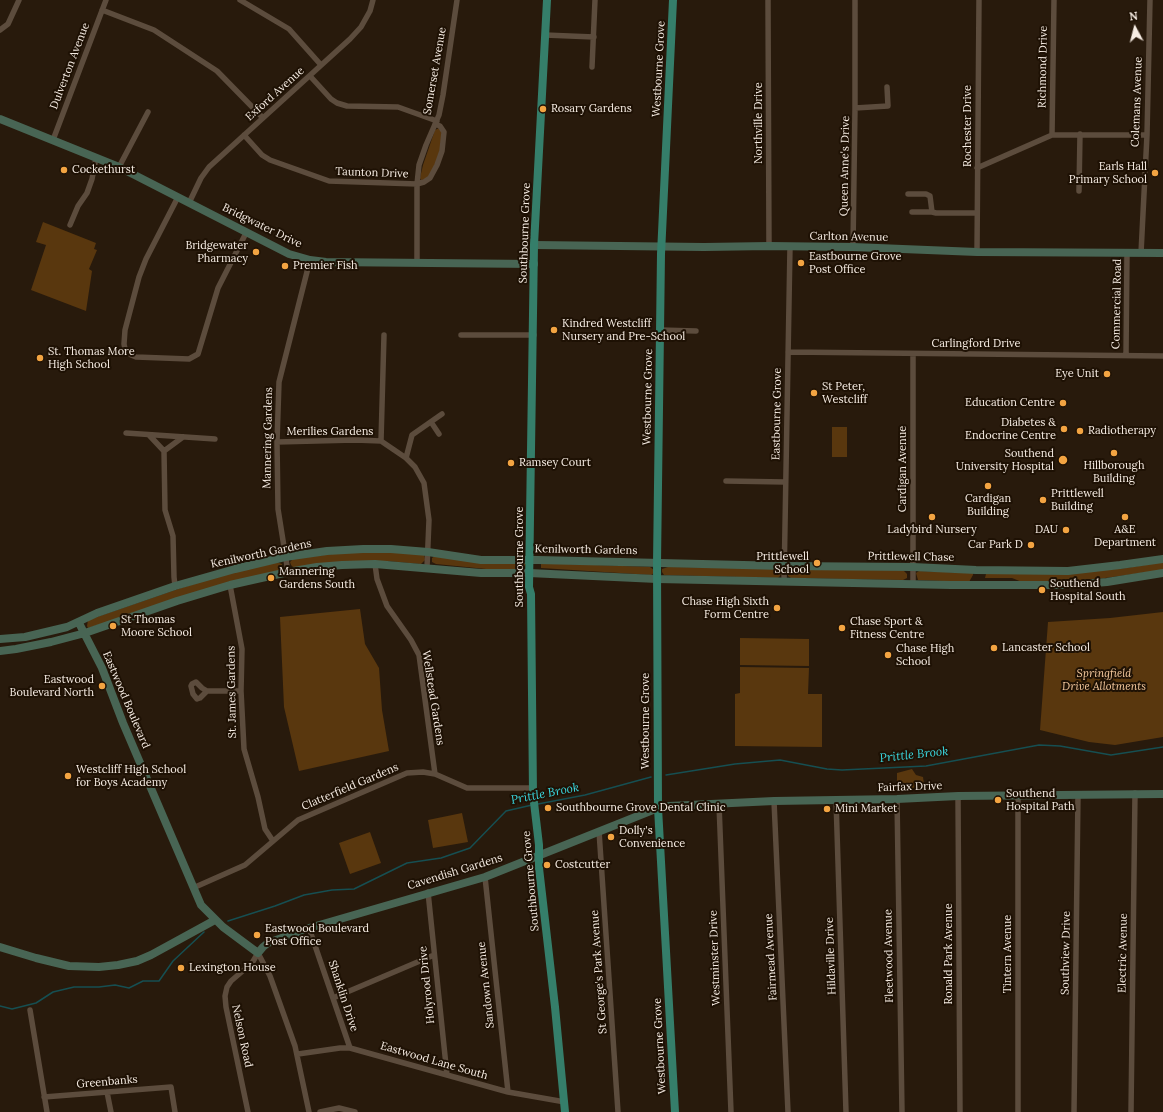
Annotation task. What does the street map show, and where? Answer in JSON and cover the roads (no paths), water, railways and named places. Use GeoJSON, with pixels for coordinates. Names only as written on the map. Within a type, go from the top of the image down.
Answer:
{"type":"FeatureCollection","features":[{"type":"Feature","properties":{"kind":"main road","name":"Southbourne Grove"},"geometry":{"type":"LineString","coordinates":[[547,0],[534,245],[534,335],[529,573],[534,746],[533,788],[565,1112]]}},
{"type":"Feature","properties":{"kind":"main road","name":"Westbourne Grove"},"geometry":{"type":"LineString","coordinates":[[673,0],[662,247],[657,576],[658,808],[675,1112]]}},
{"type":"Feature","properties":{"kind":"street"},"geometry":{"type":"LineString","coordinates":[[0,30],[8,24],[19,0]]}},
{"type":"Feature","properties":{"kind":"street","name":"Dulverton Avenue"},"geometry":{"type":"LineString","coordinates":[[53,140],[106,0]]}},
{"type":"Feature","properties":{"kind":"street"},"geometry":{"type":"LineString","coordinates":[[240,0],[288,29],[321,65]]}},
{"type":"Feature","properties":{"kind":"street","name":"Exford Avenue"},"geometry":{"type":"LineString","coordinates":[[189,203],[201,178],[209,167],[362,27],[370,12],[373,0]]}},
{"type":"Feature","properties":{"kind":"street","name":"Somerset Avenue"},"geometry":{"type":"LineString","coordinates":[[417,263],[417,184],[419,165],[436,122],[443,95],[457,0]]}},
{"type":"Feature","properties":{"kind":"street"},"geometry":{"type":"LineString","coordinates":[[592,67],[596,0]]}},
{"type":"Feature","properties":{"kind":"street","name":"Northville Drive"},"geometry":{"type":"LineString","coordinates":[[768,0],[769,246]]}},
{"type":"Feature","properties":{"kind":"street","name":"Queen Anne's Drive"},"geometry":{"type":"LineString","coordinates":[[853,247],[856,108],[855,0]]}},
{"type":"Feature","properties":{"kind":"street","name":"Rochester Drive"},"geometry":{"type":"LineString","coordinates":[[977,252],[979,0]]}},
{"type":"Feature","properties":{"kind":"street","name":"Richmond Drive"},"geometry":{"type":"LineString","coordinates":[[1052,135],[1054,0]]}},
{"type":"Feature","properties":{"kind":"street","name":"Colemans Avenue"},"geometry":{"type":"LineString","coordinates":[[1141,253],[1150,0]]}},
{"type":"Feature","properties":{"kind":"street"},"geometry":{"type":"LineString","coordinates":[[102,10],[154,30],[217,71],[263,118]]}},
{"type":"Feature","properties":{"kind":"street"},"geometry":{"type":"LineString","coordinates":[[545,34],[594,37]]}},
{"type":"Feature","properties":{"kind":"street"},"geometry":{"type":"LineString","coordinates":[[310,76],[331,99],[337,103],[347,106],[398,107],[436,122],[440,126],[444,132],[442,151],[437,165],[430,178],[417,184]]}},
{"type":"Feature","properties":{"kind":"street","name":"Queen Anne's Drive"},"geometry":{"type":"LineString","coordinates":[[856,108],[888,106],[887,87]]}},
{"type":"Feature","properties":{"kind":"street"},"geometry":{"type":"LineString","coordinates":[[119,167],[148,112]]}},
{"type":"Feature","properties":{"kind":"street","name":"Bridgwater Drive"},"geometry":{"type":"LineString","coordinates":[[0,119],[119,167],[289,254],[310,260],[326,262],[534,264]]}},
{"type":"Feature","properties":{"kind":"street","name":"Taunton Drive"},"geometry":{"type":"LineString","coordinates":[[244,134],[262,155],[270,160],[329,181],[417,184]]}},
{"type":"Feature","properties":{"kind":"street"},"geometry":{"type":"LineString","coordinates":[[1079,191],[1080,134]]}},
{"type":"Feature","properties":{"kind":"street"},"geometry":{"type":"LineString","coordinates":[[977,168],[1052,135],[1146,135]]}},
{"type":"Feature","properties":{"kind":"street"},"geometry":{"type":"LineString","coordinates":[[70,225],[78,206],[87,193],[92,179],[96,158]]}},
{"type":"Feature","properties":{"kind":"street"},"geometry":{"type":"LineString","coordinates":[[1071,181],[1079,181]]}},
{"type":"Feature","properties":{"kind":"street"},"geometry":{"type":"LineString","coordinates":[[908,194],[926,194],[930,196],[932,212]]}},
{"type":"Feature","properties":{"kind":"street"},"geometry":{"type":"LineString","coordinates":[[178,197],[146,259],[139,277],[125,330],[125,349],[131,355],[189,359],[198,354],[218,288],[246,233]]}},
{"type":"Feature","properties":{"kind":"street"},"geometry":{"type":"LineString","coordinates":[[912,212],[932,212],[936,214],[977,213]]}},
{"type":"Feature","properties":{"kind":"street","name":"Carlton Avenue"},"geometry":{"type":"LineString","coordinates":[[534,245],[853,247],[977,252],[1163,253]]}},
{"type":"Feature","properties":{"kind":"street","name":"Eastbourne Grove"},"geometry":{"type":"LineString","coordinates":[[784,582],[790,247]]}},
{"type":"Feature","properties":{"kind":"street","name":"Commercial Road"},"geometry":{"type":"LineString","coordinates":[[1126,355],[1127,253]]}},
{"type":"Feature","properties":{"kind":"street","name":"Mannering Gardens"},"geometry":{"type":"LineString","coordinates":[[288,572],[278,509],[277,442],[279,382],[310,260]]}},
{"type":"Feature","properties":{"kind":"street"},"geometry":{"type":"LineString","coordinates":[[660,330],[696,331]]}},
{"type":"Feature","properties":{"kind":"street"},"geometry":{"type":"LineString","coordinates":[[381,441],[384,335]]}},
{"type":"Feature","properties":{"kind":"street"},"geometry":{"type":"LineString","coordinates":[[461,335],[534,335]]}},
{"type":"Feature","properties":{"kind":"street","name":"Carlingford Drive"},"geometry":{"type":"LineString","coordinates":[[788,352],[1163,356]]}},
{"type":"Feature","properties":{"kind":"street","name":"Cardigan Avenue"},"geometry":{"type":"LineString","coordinates":[[913,354],[913,584]]}},
{"type":"Feature","properties":{"kind":"street"},"geometry":{"type":"LineString","coordinates":[[406,458],[412,435],[442,414]]}},
{"type":"Feature","properties":{"kind":"street"},"geometry":{"type":"LineString","coordinates":[[431,422],[439,434]]}},
{"type":"Feature","properties":{"kind":"street"},"geometry":{"type":"LineString","coordinates":[[126,433],[215,439]]}},
{"type":"Feature","properties":{"kind":"street"},"geometry":{"type":"LineString","coordinates":[[149,435],[164,451],[165,510],[173,536],[175,586]]}},
{"type":"Feature","properties":{"kind":"street"},"geometry":{"type":"LineString","coordinates":[[164,451],[183,437]]}},
{"type":"Feature","properties":{"kind":"street","name":"Merilies Gardens"},"geometry":{"type":"LineString","coordinates":[[277,442],[354,440],[381,441],[406,458],[415,467],[424,483],[429,520],[427,567]]}},
{"type":"Feature","properties":{"kind":"street"},"geometry":{"type":"LineString","coordinates":[[726,481],[785,482]]}},
{"type":"Feature","properties":{"kind":"street","name":"Kenilworth Gardens"},"geometry":{"type":"LineString","coordinates":[[0,639],[25,637],[46,633],[79,623],[87,617],[97,613],[175,586],[235,568],[285,557],[327,551],[363,549],[428,552],[481,560],[613,561],[657,563]]}},
{"type":"Feature","properties":{"kind":"street","name":"Prittlewell Chase"},"geometry":{"type":"LineString","coordinates":[[657,563],[912,567],[979,570],[1068,570],[1120,565],[1163,558]]}},
{"type":"Feature","properties":{"kind":"street"},"geometry":{"type":"LineString","coordinates":[[530,561],[530,565],[534,569],[583,576]]}},
{"type":"Feature","properties":{"kind":"street"},"geometry":{"type":"LineString","coordinates":[[613,561],[652,566],[655,568],[657,576]]}},
{"type":"Feature","properties":{"kind":"street"},"geometry":{"type":"LineString","coordinates":[[0,650],[44,644],[85,633],[177,601],[230,585],[288,572],[317,568],[375,564],[427,567],[481,573],[529,573],[583,576],[657,576],[784,582],[968,585],[1069,585],[1107,582],[1163,573]]}},
{"type":"Feature","properties":{"kind":"street","name":"Wellstead Gardens"},"geometry":{"type":"LineString","coordinates":[[375,564],[377,579],[387,606],[419,655],[435,774]]}},
{"type":"Feature","properties":{"kind":"street"},"geometry":{"type":"LineString","coordinates":[[979,570],[977,578],[980,580]]}},
{"type":"Feature","properties":{"kind":"street"},"geometry":{"type":"LineString","coordinates":[[968,585],[980,580],[1020,585]]}},
{"type":"Feature","properties":{"kind":"street","name":"St. James Gardens"},"geometry":{"type":"LineString","coordinates":[[230,585],[242,649],[241,691],[244,749],[258,797],[266,832],[273,841]]}},
{"type":"Feature","properties":{"kind":"street","name":"Eastwood Boulevard"},"geometry":{"type":"LineString","coordinates":[[79,623],[102,668],[123,723],[201,905],[215,920],[258,953],[270,976],[298,1054],[309,1112]]}},
{"type":"Feature","properties":{"kind":"street"},"geometry":{"type":"LineString","coordinates":[[207,691],[241,691]]}},
{"type":"Feature","properties":{"kind":"street","name":"Clatterfield Gardens"},"geometry":{"type":"LineString","coordinates":[[193,888],[245,865],[298,820],[407,773],[423,772],[435,774],[467,788],[533,788]]}},
{"type":"Feature","properties":{"kind":"street","name":"Fairfax Drive"},"geometry":{"type":"LineString","coordinates":[[658,808],[669,806],[774,801],[897,799],[958,796],[1135,793],[1163,794]]}},
{"type":"Feature","properties":{"kind":"street","name":"Electric Avenue"},"geometry":{"type":"LineString","coordinates":[[1131,1112],[1135,793]]}},
{"type":"Feature","properties":{"kind":"street","name":"Southview Drive"},"geometry":{"type":"LineString","coordinates":[[1074,1112],[1078,794]]}},
{"type":"Feature","properties":{"kind":"street","name":"Tintern Avenue"},"geometry":{"type":"LineString","coordinates":[[1018,795],[1018,1112]]}},
{"type":"Feature","properties":{"kind":"street","name":"Ronald Park Avenue"},"geometry":{"type":"LineString","coordinates":[[958,796],[960,1112]]}},
{"type":"Feature","properties":{"kind":"street","name":"Fleetwood Avenue"},"geometry":{"type":"LineString","coordinates":[[897,799],[902,1112]]}},
{"type":"Feature","properties":{"kind":"street","name":"Hildaville Drive"},"geometry":{"type":"LineString","coordinates":[[836,800],[846,1112]]}},
{"type":"Feature","properties":{"kind":"street","name":"Fairmead Avenue"},"geometry":{"type":"LineString","coordinates":[[774,801],[788,1112]]}},
{"type":"Feature","properties":{"kind":"street","name":"Westminster Drive"},"geometry":{"type":"LineString","coordinates":[[719,804],[731,1112]]}},
{"type":"Feature","properties":{"kind":"street","name":"Cavendish Gardens"},"geometry":{"type":"LineString","coordinates":[[258,953],[263,946],[268,943],[309,928],[428,892],[485,877],[658,808]]}},
{"type":"Feature","properties":{"kind":"street","name":"St George's Park Avenue"},"geometry":{"type":"LineString","coordinates":[[599,831],[618,1112]]}},
{"type":"Feature","properties":{"kind":"street","name":"Sandown Avenue"},"geometry":{"type":"LineString","coordinates":[[485,877],[508,1092]]}},
{"type":"Feature","properties":{"kind":"street","name":"Holyrood Drive"},"geometry":{"type":"LineString","coordinates":[[428,892],[447,1075]]}},
{"type":"Feature","properties":{"kind":"street"},"geometry":{"type":"LineString","coordinates":[[0,947],[69,966],[99,968],[137,961],[151,955],[215,920]]}},
{"type":"Feature","properties":{"kind":"street","name":"Shanklin Drive"},"geometry":{"type":"LineString","coordinates":[[309,928],[350,1048]]}},
{"type":"Feature","properties":{"kind":"street","name":"Nelson Road"},"geometry":{"type":"LineString","coordinates":[[248,1112],[225,996],[227,987],[231,981],[252,963],[258,953]]}},
{"type":"Feature","properties":{"kind":"street"},"geometry":{"type":"LineString","coordinates":[[334,998],[434,955]]}},
{"type":"Feature","properties":{"kind":"street"},"geometry":{"type":"LineString","coordinates":[[30,1010],[47,1112]]}},
{"type":"Feature","properties":{"kind":"street","name":"Eastwood Lane South"},"geometry":{"type":"LineString","coordinates":[[298,1054],[350,1048],[508,1092],[565,1102]]}},
{"type":"Feature","properties":{"kind":"street","name":"Greenbanks"},"geometry":{"type":"LineString","coordinates":[[44,1097],[171,1087],[175,1112]]}},
{"type":"Feature","properties":{"kind":"street"},"geometry":{"type":"LineString","coordinates":[[107,1092],[111,1112]]}},
{"type":"Feature","properties":{"kind":"street"},"geometry":{"type":"LineString","coordinates":[[320,1112],[339,1108],[356,1112]]}},
{"type":"Feature","properties":{"kind":"waterway","name":"Prittle Brook"},"geometry":{"type":"LineString","coordinates":[[666,775],[735,764],[780,760],[827,769],[842,770],[926,766],[1039,745],[1060,746],[1111,755],[1163,747]]}},
{"type":"Feature","properties":{"kind":"waterway","name":"Prittle Brook"},"geometry":{"type":"LineString","coordinates":[[538,804],[585,795],[651,777]]}},
{"type":"Feature","properties":{"kind":"waterway","name":"Prittle Brook"},"geometry":{"type":"LineString","coordinates":[[228,921],[304,895],[332,890],[354,889],[407,863],[441,858],[470,848],[506,811],[532,805]]}},
{"type":"Feature","properties":{"kind":"waterway","name":"Prittle Brook"},"geometry":{"type":"LineString","coordinates":[[0,1006],[12,1009],[36,1003],[53,992],[74,987],[99,987],[115,985],[129,988],[143,981],[159,981],[173,961],[204,932]]}},
{"type":"Feature","properties":{"kind":"place","name":"Rosary Gardens"},"geometry":{"type":"Point","coordinates":[543,109]}},
{"type":"Feature","properties":{"kind":"place","name":"Cockethurst"},"geometry":{"type":"Point","coordinates":[64,170]}},
{"type":"Feature","properties":{"kind":"place","name":"Earls Hall Primary School"},"geometry":{"type":"Point","coordinates":[1155,173]}},
{"type":"Feature","properties":{"kind":"place","name":"Bridgewater Pharmacy"},"geometry":{"type":"Point","coordinates":[256,252]}},
{"type":"Feature","properties":{"kind":"place","name":"Eastbourne Grove Post Office"},"geometry":{"type":"Point","coordinates":[801,263]}},
{"type":"Feature","properties":{"kind":"place","name":"Premier Fish"},"geometry":{"type":"Point","coordinates":[285,266]}},
{"type":"Feature","properties":{"kind":"place","name":"Kindred Westcliff Nursery and Pre-School"},"geometry":{"type":"Point","coordinates":[554,330]}},
{"type":"Feature","properties":{"kind":"place","name":"St. Thomas More High School"},"geometry":{"type":"Point","coordinates":[40,358]}},
{"type":"Feature","properties":{"kind":"place","name":"Eye Unit"},"geometry":{"type":"Point","coordinates":[1107,374]}},
{"type":"Feature","properties":{"kind":"place","name":"St Peter, Westcliff"},"geometry":{"type":"Point","coordinates":[814,393]}},
{"type":"Feature","properties":{"kind":"place","name":"Education Centre"},"geometry":{"type":"Point","coordinates":[1063,403]}},
{"type":"Feature","properties":{"kind":"place","name":"Diabetes & Endocrine Centre"},"geometry":{"type":"Point","coordinates":[1064,429]}},
{"type":"Feature","properties":{"kind":"place","name":"Radiotherapy"},"geometry":{"type":"Point","coordinates":[1080,431]}},
{"type":"Feature","properties":{"kind":"place","name":"Hillborough Building"},"geometry":{"type":"Point","coordinates":[1114,453]}},
{"type":"Feature","properties":{"kind":"place","name":"Southend University Hospital"},"geometry":{"type":"Point","coordinates":[1063,460]}},
{"type":"Feature","properties":{"kind":"place","name":"Ramsey Court"},"geometry":{"type":"Point","coordinates":[511,463]}},
{"type":"Feature","properties":{"kind":"place","name":"Cardigan Building"},"geometry":{"type":"Point","coordinates":[988,486]}},
{"type":"Feature","properties":{"kind":"place","name":"Prittlewell Building"},"geometry":{"type":"Point","coordinates":[1043,500]}},
{"type":"Feature","properties":{"kind":"place","name":"Ladybird Nursery"},"geometry":{"type":"Point","coordinates":[932,517]}},
{"type":"Feature","properties":{"kind":"place","name":"A&E Department"},"geometry":{"type":"Point","coordinates":[1125,517]}},
{"type":"Feature","properties":{"kind":"place","name":"DAU"},"geometry":{"type":"Point","coordinates":[1066,530]}},
{"type":"Feature","properties":{"kind":"place","name":"Car Park D"},"geometry":{"type":"Point","coordinates":[1031,545]}},
{"type":"Feature","properties":{"kind":"place","name":"Prittlewell School"},"geometry":{"type":"Point","coordinates":[817,563]}},
{"type":"Feature","properties":{"kind":"place","name":"Mannering Gardens South"},"geometry":{"type":"Point","coordinates":[271,578]}},
{"type":"Feature","properties":{"kind":"place","name":"Southend Hospital South"},"geometry":{"type":"Point","coordinates":[1042,590]}},
{"type":"Feature","properties":{"kind":"place","name":"Chase High Sixth Form Centre"},"geometry":{"type":"Point","coordinates":[777,608]}},
{"type":"Feature","properties":{"kind":"place","name":"St Thomas Moore School"},"geometry":{"type":"Point","coordinates":[113,626]}},
{"type":"Feature","properties":{"kind":"place","name":"Chase Sport & Fitness Centre"},"geometry":{"type":"Point","coordinates":[842,628]}},
{"type":"Feature","properties":{"kind":"place","name":"Lancaster School"},"geometry":{"type":"Point","coordinates":[994,648]}},
{"type":"Feature","properties":{"kind":"place","name":"Chase High School"},"geometry":{"type":"Point","coordinates":[888,655]}},
{"type":"Feature","properties":{"kind":"place","name":"Eastwood Boulevard North"},"geometry":{"type":"Point","coordinates":[102,686]}},
{"type":"Feature","properties":{"kind":"place","name":"Westcliff High School for Boys Academy"},"geometry":{"type":"Point","coordinates":[68,776]}},
{"type":"Feature","properties":{"kind":"place","name":"Southend Hospital Path"},"geometry":{"type":"Point","coordinates":[998,800]}},
{"type":"Feature","properties":{"kind":"place","name":"Southbourne Grove Dental Clinic"},"geometry":{"type":"Point","coordinates":[548,808]}},
{"type":"Feature","properties":{"kind":"place","name":"Mini Market"},"geometry":{"type":"Point","coordinates":[827,809]}},
{"type":"Feature","properties":{"kind":"place","name":"Dolly's Convenience"},"geometry":{"type":"Point","coordinates":[611,837]}},
{"type":"Feature","properties":{"kind":"place","name":"Costcutter"},"geometry":{"type":"Point","coordinates":[547,865]}},
{"type":"Feature","properties":{"kind":"place","name":"Eastwood Boulevard Post Office"},"geometry":{"type":"Point","coordinates":[257,935]}},
{"type":"Feature","properties":{"kind":"place","name":"Lexington House"},"geometry":{"type":"Point","coordinates":[181,968]}},
{"type":"Feature","properties":{"kind":"park label","name":"Springfield Drive Allotments"},"geometry":{"type":"Point","coordinates":[1104,680]}}]}
